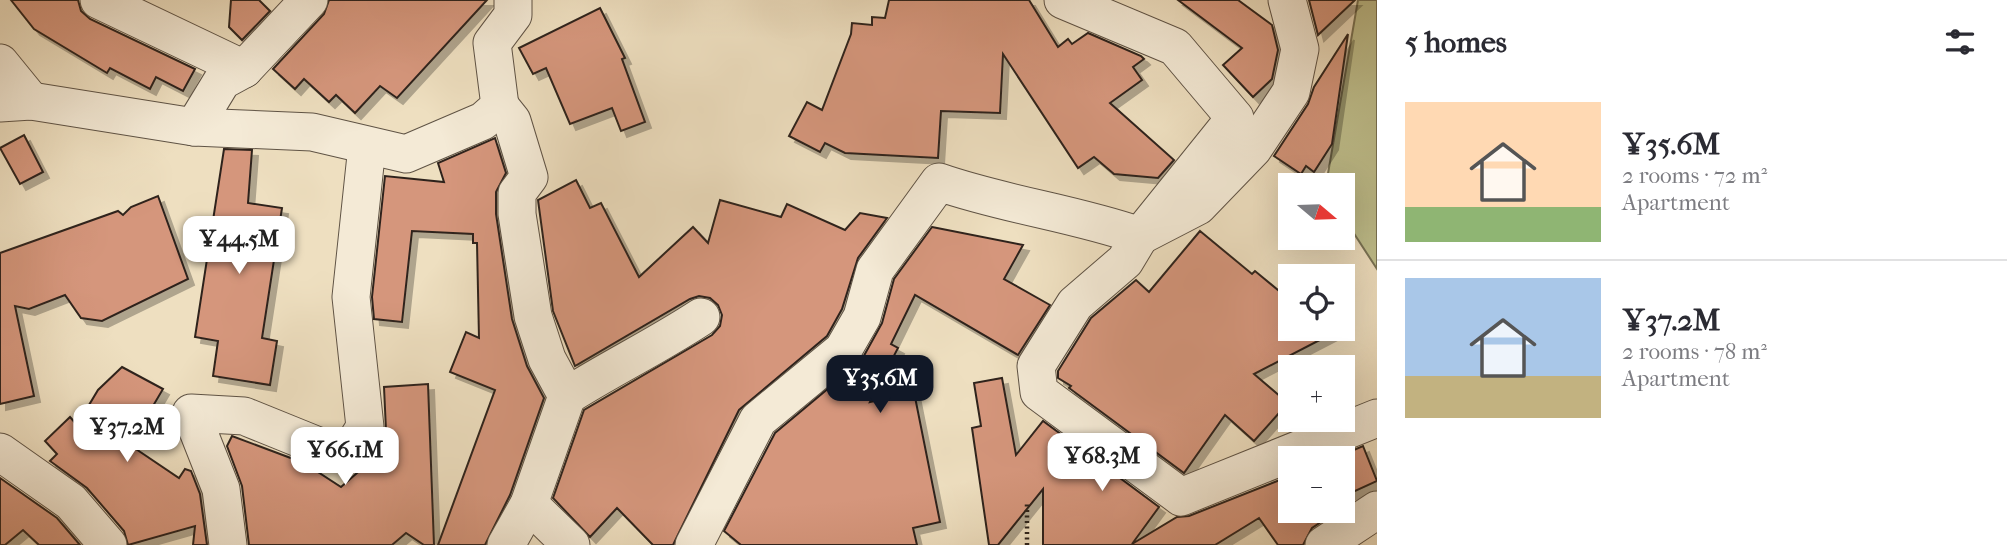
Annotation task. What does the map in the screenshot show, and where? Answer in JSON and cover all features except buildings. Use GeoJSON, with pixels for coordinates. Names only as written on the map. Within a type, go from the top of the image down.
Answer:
{"type":"FeatureCollection","features":[{"type":"Feature","properties":{"kind":"street"},"geometry":{"type":"LineString","coordinates":[[99,0],[244,69]]}},
{"type":"Feature","properties":{"kind":"street"},"geometry":{"type":"LineString","coordinates":[[194,127],[222,81],[244,69],[309,0]]}},
{"type":"Feature","properties":{"kind":"street"},"geometry":{"type":"LineString","coordinates":[[513,0],[513,15],[492,43],[500,106],[512,121],[529,177],[517,193],[517,214],[533,316],[547,359],[567,396]]}},
{"type":"Feature","properties":{"kind":"street"},"geometry":{"type":"LineString","coordinates":[[1063,0],[1175,47],[1235,118],[1140,236],[1125,261],[1075,304],[1036,366],[1039,393],[1181,497],[1377,418]]}},
{"type":"Feature","properties":{"kind":"street"},"geometry":{"type":"LineString","coordinates":[[699,544],[758,420],[843,350],[862,317],[875,270],[939,182],[985,198],[1087,218],[1140,236],[1198,206],[1254,149],[1291,92],[1300,50],[1287,0]]}},
{"type":"Feature","properties":{"kind":"street"},"geometry":{"type":"LineString","coordinates":[[0,63],[15,102],[194,127],[312,132],[405,154],[483,121],[500,106]]}},
{"type":"Feature","properties":{"kind":"street"},"geometry":{"type":"LineString","coordinates":[[228,545],[221,489],[191,413],[244,416],[333,452],[352,448],[365,427],[351,297],[367,146]]}},
{"type":"Feature","properties":{"kind":"street"},"geometry":{"type":"LineString","coordinates":[[506,545],[529,504],[567,396],[612,367],[653,348],[701,317]]}},
{"type":"Feature","properties":{"kind":"street"},"geometry":{"type":"LineString","coordinates":[[0,452],[71,502],[108,545]]}},
{"type":"Feature","properties":{"kind":"street"},"geometry":{"type":"LineString","coordinates":[[529,504],[571,545]]}},
{"type":"Feature","properties":{"kind":"street"},"geometry":{"type":"LineString","coordinates":[[1324,545],[1377,510]]}},
{"type":"Feature","properties":{"kind":"path"},"geometry":{"type":"LineString","coordinates":[[1027,502],[1027,545]]}},
{"type":"Feature","properties":{"kind":"green space"},"geometry":{"type":"Polygon","coordinates":[[[1358,0],[1377,0],[1377,269],[1355,235],[1355,173],[1328,173],[1358,0]]]}}]}
